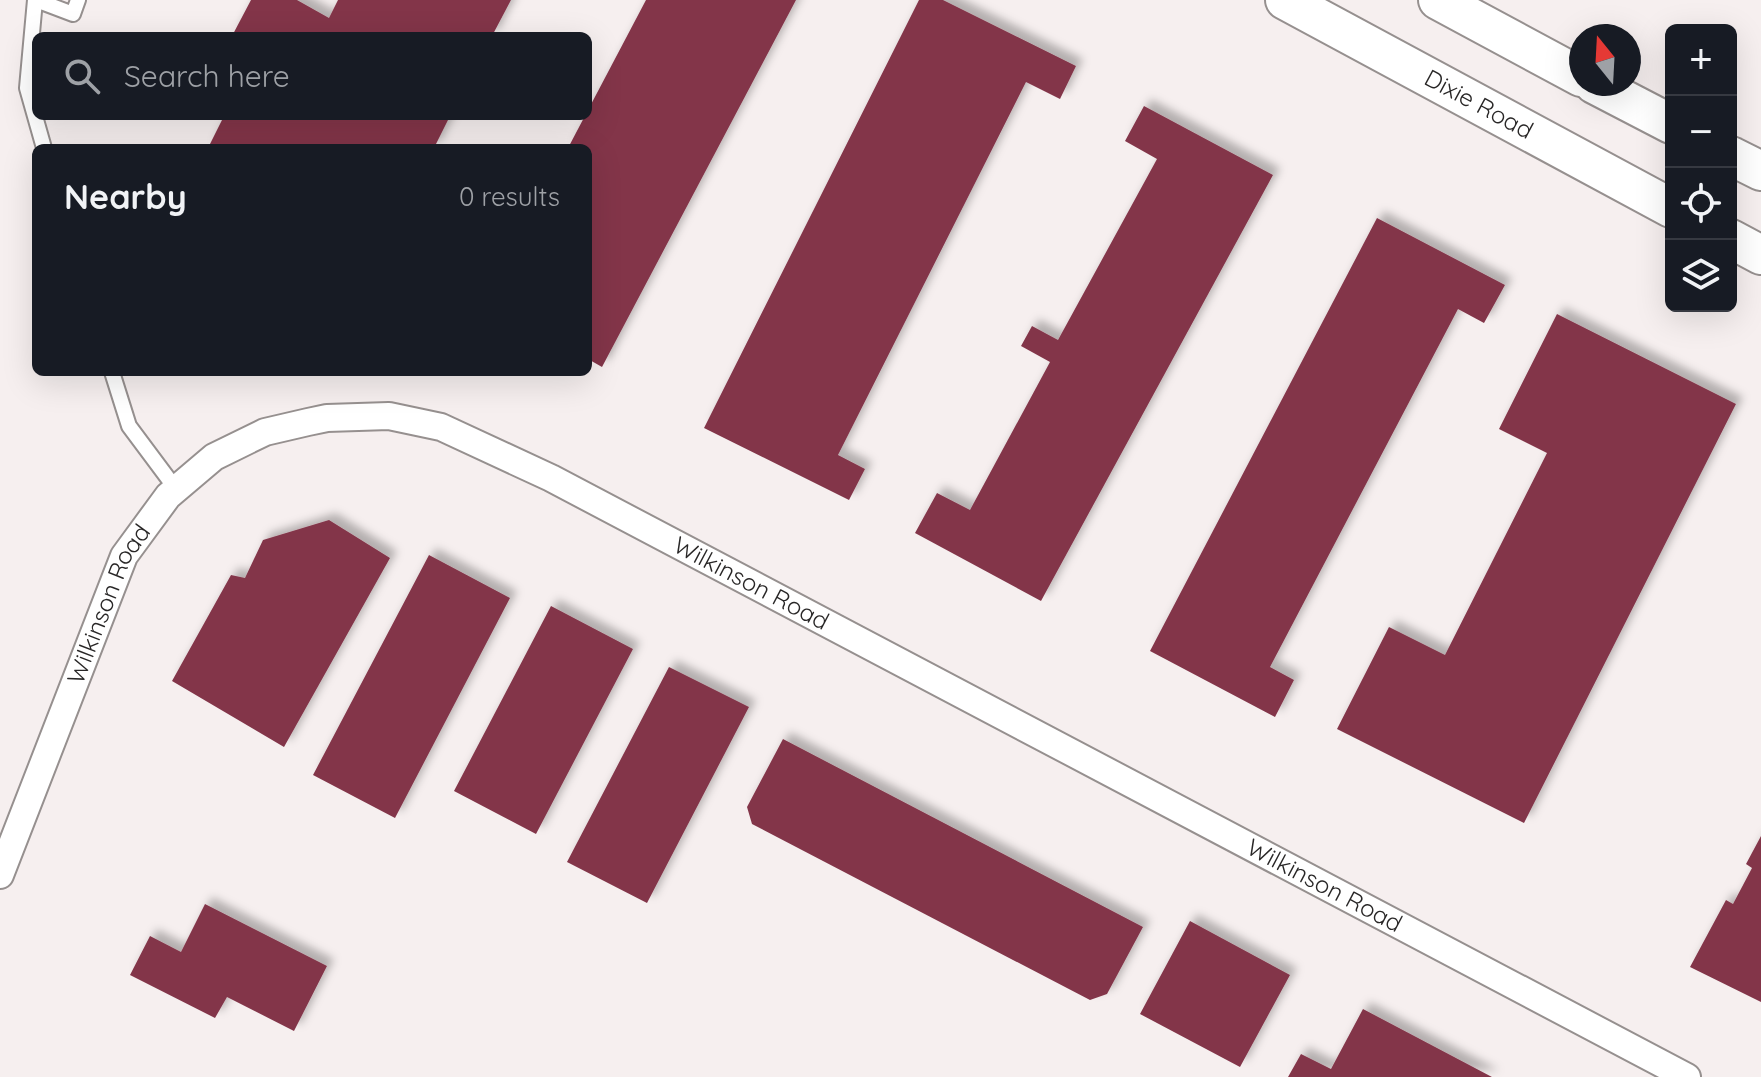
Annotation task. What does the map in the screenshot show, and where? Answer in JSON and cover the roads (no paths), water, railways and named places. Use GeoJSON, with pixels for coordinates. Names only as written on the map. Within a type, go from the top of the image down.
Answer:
{"type":"FeatureCollection","features":[{"type":"Feature","properties":{"kind":"main road","name":"Dixie Road"},"geometry":{"type":"LineString","coordinates":[[1285,0],[1665,205]]}},
{"type":"Feature","properties":{"kind":"main road"},"geometry":{"type":"LineString","coordinates":[[1438,0],[1569,71]]}},
{"type":"Feature","properties":{"kind":"main road"},"geometry":{"type":"LineString","coordinates":[[1617,96],[1665,121]]}},
{"type":"Feature","properties":{"kind":"main road"},"geometry":{"type":"LineString","coordinates":[[1737,159],[1761,171]]}},
{"type":"Feature","properties":{"kind":"main road"},"geometry":{"type":"LineString","coordinates":[[1733,240],[1761,255]]}},
{"type":"Feature","properties":{"kind":"street","name":"Wilkinson Road"},"geometry":{"type":"LineString","coordinates":[[0,875],[124,556],[176,489],[214,457],[265,432],[327,418],[389,416],[441,427],[551,478],[1687,1077]]}},
{"type":"Feature","properties":{"kind":"lane"},"geometry":{"type":"LineString","coordinates":[[33,32],[36,0],[73,14],[78,0]]}},
{"type":"Feature","properties":{"kind":"lane"},"geometry":{"type":"LineString","coordinates":[[32,39],[27,88],[32,106]]}},
{"type":"Feature","properties":{"kind":"lane"},"geometry":{"type":"LineString","coordinates":[[36,120],[43,144]]}},
{"type":"Feature","properties":{"kind":"lane"},"geometry":{"type":"LineString","coordinates":[[113,376],[129,426],[176,489]]}}]}
